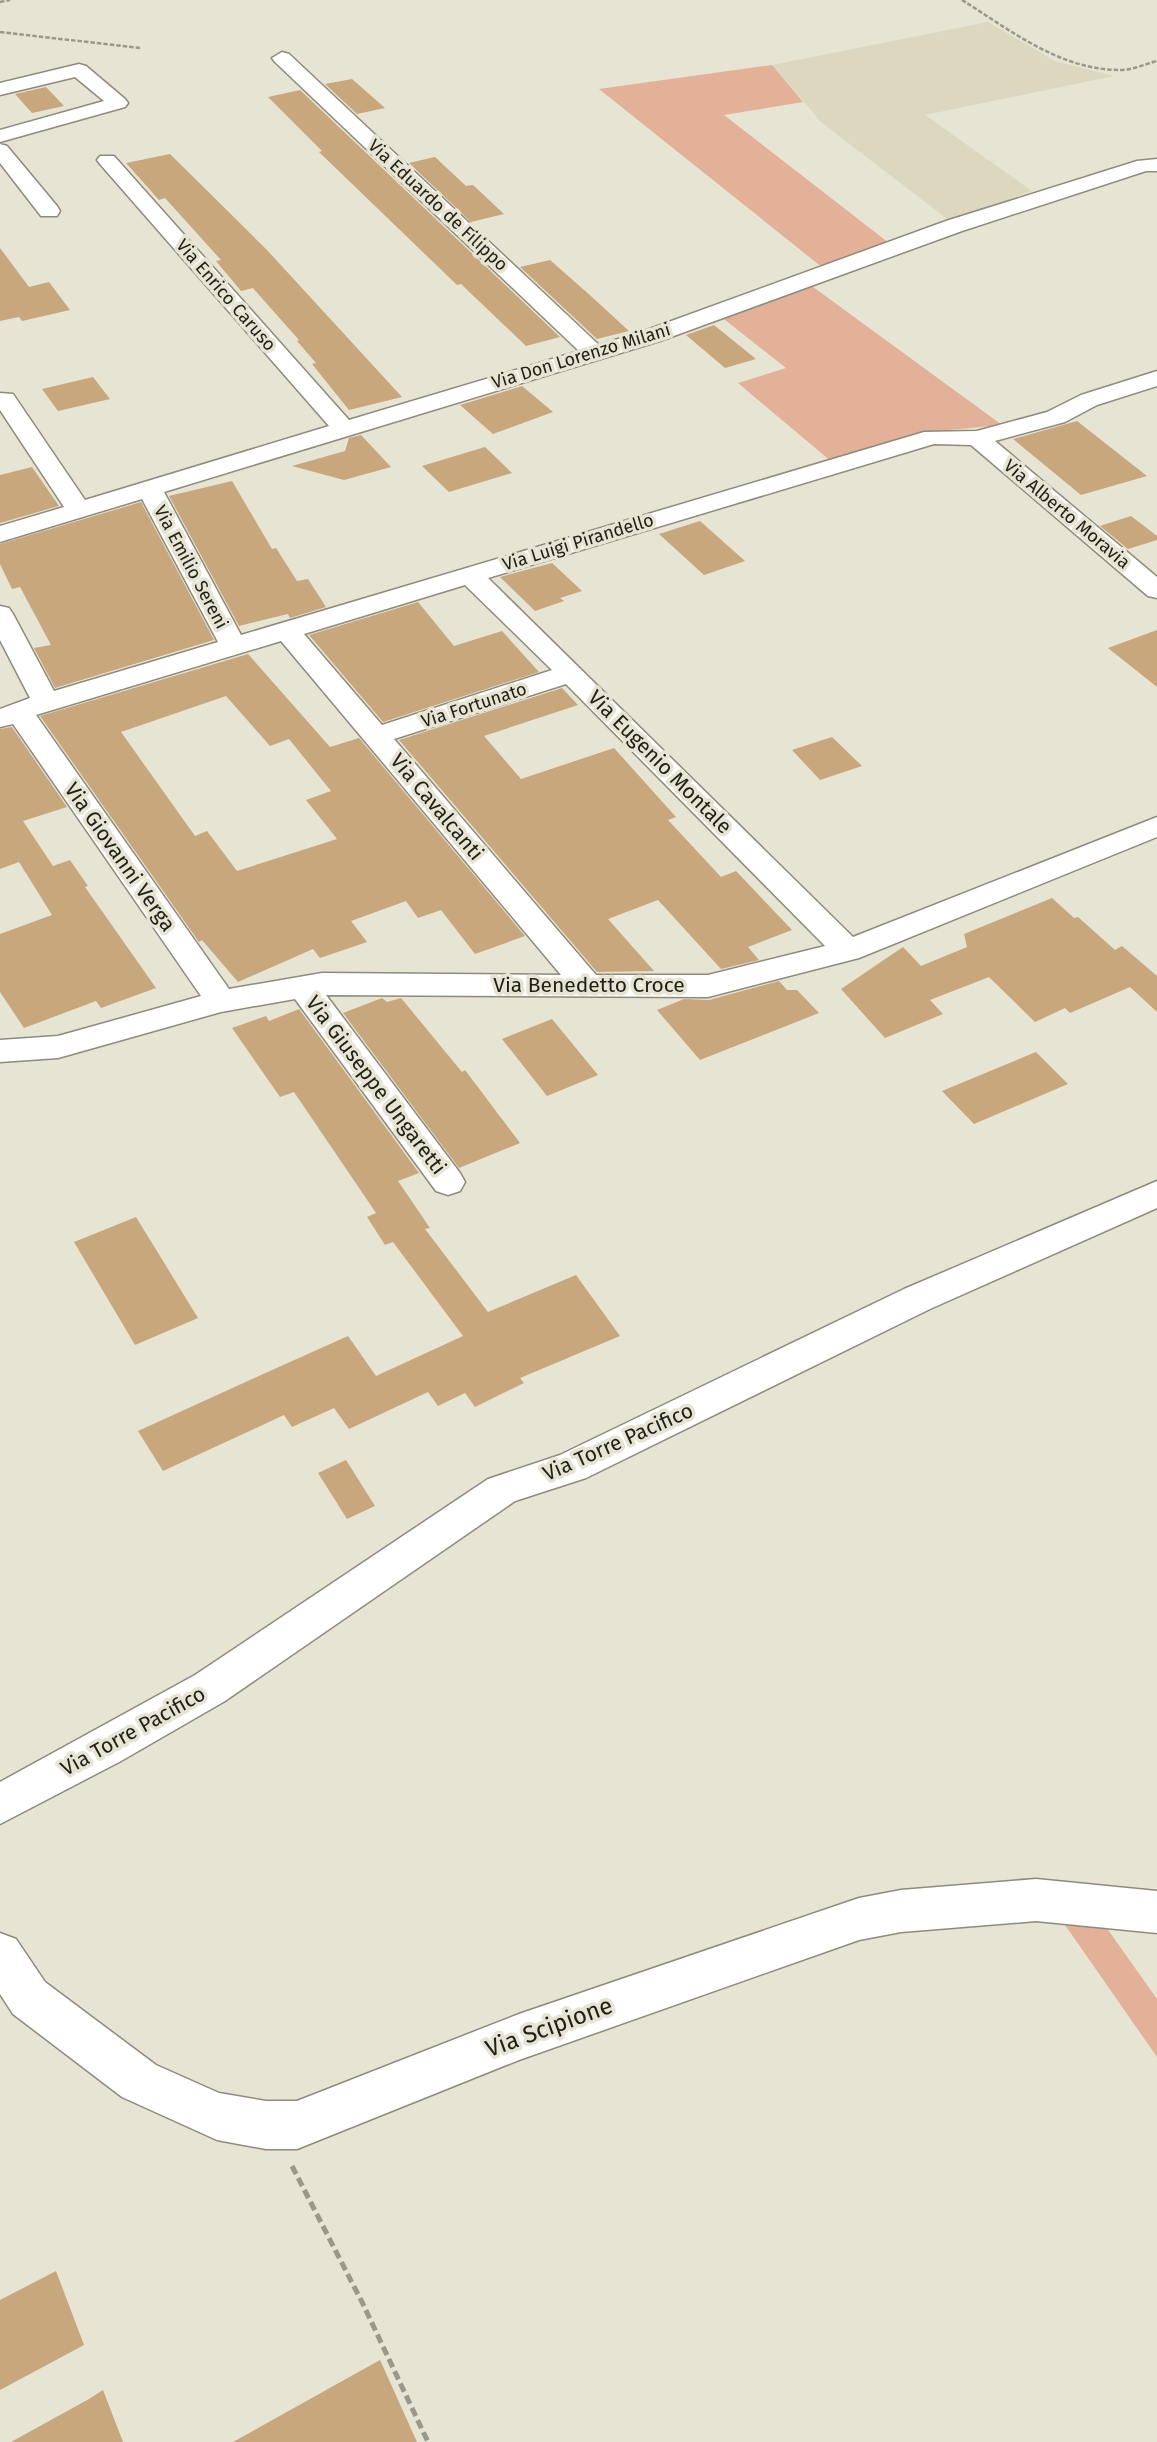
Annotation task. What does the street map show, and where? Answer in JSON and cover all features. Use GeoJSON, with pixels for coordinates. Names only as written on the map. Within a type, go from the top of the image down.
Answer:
{"type":"FeatureCollection","features":[{"type":"Feature","properties":{"kind":"street","name":"Via Eduardo de Filippo"},"geometry":{"type":"LineString","coordinates":[[282,58],[594,352]]}},
{"type":"Feature","properties":{"kind":"street"},"geometry":{"type":"LineString","coordinates":[[0,89],[79,70],[118,103],[10,134],[0,113]]}},
{"type":"Feature","properties":{"kind":"street"},"geometry":{"type":"LineString","coordinates":[[0,150],[49,211]]}},
{"type":"Feature","properties":{"kind":"street","name":"Via Enrico Caruso"},"geometry":{"type":"LineString","coordinates":[[107,160],[345,430]]}},
{"type":"Feature","properties":{"kind":"street","name":"Via Don Lorenzo Milani"},"geometry":{"type":"LineString","coordinates":[[0,534],[695,321],[954,226],[1144,165],[1157,165]]}},
{"type":"Feature","properties":{"kind":"street","name":"Via Luigi Pirandello"},"geometry":{"type":"LineString","coordinates":[[22,711],[233,645],[933,437],[977,438],[1056,417],[1089,400],[1157,378]]}},
{"type":"Feature","properties":{"kind":"street"},"geometry":{"type":"LineString","coordinates":[[5,399],[78,509]]}},
{"type":"Feature","properties":{"kind":"street","name":"Via Alberto Moravia"},"geometry":{"type":"LineString","coordinates":[[977,438],[1157,590]]}},
{"type":"Feature","properties":{"kind":"street","name":"Via Emilio Sereni"},"geometry":{"type":"LineString","coordinates":[[149,488],[233,645]]}},
{"type":"Feature","properties":{"kind":"street","name":"Via Eugenio Montale"},"geometry":{"type":"LineString","coordinates":[[469,575],[571,673],[848,951]]}},
{"type":"Feature","properties":{"kind":"street","name":"Via Giovanni Verga"},"geometry":{"type":"LineString","coordinates":[[0,614],[22,711],[220,1001]]}},
{"type":"Feature","properties":{"kind":"street","name":"Via Cavalcanti"},"geometry":{"type":"LineString","coordinates":[[286,630],[587,985]]}},
{"type":"Feature","properties":{"kind":"street","name":"Via Fortunato"},"geometry":{"type":"LineString","coordinates":[[376,737],[571,673]]}},
{"type":"Feature","properties":{"kind":"street","name":"Via Benedetto Croce"},"geometry":{"type":"LineString","coordinates":[[0,1051],[58,1047],[220,1001],[322,984],[708,986],[848,951],[1157,825]]}},
{"type":"Feature","properties":{"kind":"street","name":"Via Giuseppe Ungaretti"},"geometry":{"type":"LineString","coordinates":[[303,987],[448,1182]]}},
{"type":"Feature","properties":{"kind":"street","name":"Via Torre Pacifico"},"geometry":{"type":"LineString","coordinates":[[0,1804],[106,1748],[210,1688],[502,1490],[572,1467],[917,1299],[1157,1194]]}},
{"type":"Feature","properties":{"kind":"street","name":"Via Scipione"},"geometry":{"type":"LineString","coordinates":[[0,1954],[29,1997],[139,2081],[217,2116],[259,2124],[297,2125],[519,2037],[859,1919],[901,1911],[1036,1900],[1157,1912]]}},
{"type":"Feature","properties":{"kind":"path"},"geometry":{"type":"LineString","coordinates":[[0,2],[10,0]]}},
{"type":"Feature","properties":{"kind":"path"},"geometry":{"type":"LineString","coordinates":[[962,0],[1048,52],[1080,65],[1122,70],[1157,61]]}},
{"type":"Feature","properties":{"kind":"path"},"geometry":{"type":"LineString","coordinates":[[0,32],[140,48]]}},
{"type":"Feature","properties":{"kind":"path"},"geometry":{"type":"LineString","coordinates":[[259,2124],[289,2158],[362,2302],[428,2442]]}},
{"type":"Feature","properties":{"kind":"shaded area"},"geometry":{"type":"Polygon","coordinates":[[[988,22],[1055,61],[1114,76],[925,115],[1032,191],[950,221],[822,123],[772,65],[988,22]]]}},
{"type":"Feature","properties":{"kind":"shaded area"},"geometry":{"type":"Polygon","coordinates":[[[772,65],[803,102],[724,115],[889,243],[823,268],[599,89],[772,65]]]}},
{"type":"Feature","properties":{"kind":"shaded area"},"geometry":{"type":"Polygon","coordinates":[[[809,284],[1002,425],[938,431],[833,463],[738,383],[786,368],[720,316],[809,284]]]}},
{"type":"Feature","properties":{"kind":"shaded area"},"geometry":{"type":"Polygon","coordinates":[[[1056,1912],[1099,1917],[1157,1999],[1157,2057],[1056,1912]]]}},
{"type":"Feature","properties":{"kind":"building"},"geometry":{"type":"Polygon","coordinates":[[[352,79],[385,108],[357,114],[325,84],[352,79]]]}},
{"type":"Feature","properties":{"kind":"building"},"geometry":{"type":"Polygon","coordinates":[[[46,87],[64,106],[32,113],[15,94],[46,87]]]}},
{"type":"Feature","properties":{"kind":"building"},"geometry":{"type":"Polygon","coordinates":[[[300,90],[560,337],[526,346],[461,284],[457,285],[319,152],[322,151],[268,97],[300,90]]]}},
{"type":"Feature","properties":{"kind":"building"},"geometry":{"type":"Polygon","coordinates":[[[170,154],[267,250],[402,397],[349,410],[312,364],[316,363],[297,341],[299,340],[253,288],[241,291],[216,261],[221,260],[165,198],[159,200],[126,163],[170,154]]]}},
{"type":"Feature","properties":{"kind":"building"},"geometry":{"type":"Polygon","coordinates":[[[435,157],[466,186],[473,185],[504,214],[471,222],[409,163],[435,157]]]}},
{"type":"Feature","properties":{"kind":"building"},"geometry":{"type":"Polygon","coordinates":[[[0,248],[29,287],[49,282],[70,310],[22,321],[19,317],[0,321],[0,248]]]}},
{"type":"Feature","properties":{"kind":"building"},"geometry":{"type":"Polygon","coordinates":[[[550,260],[629,331],[597,339],[520,267],[550,260]]]}},
{"type":"Feature","properties":{"kind":"building"},"geometry":{"type":"Polygon","coordinates":[[[714,325],[756,359],[725,368],[686,335],[714,325]]]}},
{"type":"Feature","properties":{"kind":"building"},"geometry":{"type":"Polygon","coordinates":[[[93,377],[110,399],[58,411],[42,389],[93,377]]]}},
{"type":"Feature","properties":{"kind":"building"},"geometry":{"type":"Polygon","coordinates":[[[522,386],[553,412],[493,434],[460,405],[522,386]]]}},
{"type":"Feature","properties":{"kind":"building"},"geometry":{"type":"Polygon","coordinates":[[[1077,421],[1147,476],[1081,495],[1013,439],[1077,421]]]}},
{"type":"Feature","properties":{"kind":"building"},"geometry":{"type":"Polygon","coordinates":[[[361,435],[391,467],[344,480],[292,466],[345,451],[349,438],[361,435]]]}},
{"type":"Feature","properties":{"kind":"building"},"geometry":{"type":"Polygon","coordinates":[[[485,447],[512,473],[449,492],[422,466],[485,447]]]}},
{"type":"Feature","properties":{"kind":"building"},"geometry":{"type":"Polygon","coordinates":[[[32,467],[59,506],[0,523],[0,475],[32,467]]]}},
{"type":"Feature","properties":{"kind":"building"},"geometry":{"type":"Polygon","coordinates":[[[232,481],[272,549],[276,548],[297,581],[308,579],[326,607],[290,618],[288,614],[239,626],[169,496],[232,481]]]}},
{"type":"Feature","properties":{"kind":"building"},"geometry":{"type":"Polygon","coordinates":[[[141,502],[214,640],[55,688],[34,648],[51,645],[20,587],[12,589],[0,564],[0,544],[141,502]]]}},
{"type":"Feature","properties":{"kind":"building"},"geometry":{"type":"Polygon","coordinates":[[[1131,516],[1157,536],[1157,540],[1128,549],[1100,526],[1131,516]]]}},
{"type":"Feature","properties":{"kind":"building"},"geometry":{"type":"Polygon","coordinates":[[[700,521],[745,561],[704,575],[659,534],[700,521]]]}},
{"type":"Feature","properties":{"kind":"building"},"geometry":{"type":"Polygon","coordinates":[[[552,563],[582,591],[560,598],[564,601],[535,611],[500,577],[552,563]]]}},
{"type":"Feature","properties":{"kind":"building"},"geometry":{"type":"Polygon","coordinates":[[[418,602],[454,646],[502,631],[539,672],[383,722],[309,635],[418,602]]]}},
{"type":"Feature","properties":{"kind":"building"},"geometry":{"type":"Polygon","coordinates":[[[1157,630],[1157,687],[1108,648],[1157,630]]]}},
{"type":"Feature","properties":{"kind":"building"},"geometry":{"type":"Polygon","coordinates":[[[248,654],[330,747],[359,738],[525,936],[475,954],[441,910],[418,918],[406,901],[351,921],[367,942],[320,958],[313,949],[238,982],[202,940],[199,942],[40,716],[248,654]],[[226,696],[121,732],[195,836],[207,831],[237,871],[337,839],[306,800],[331,791],[289,739],[270,746],[226,696]]]}},
{"type":"Feature","properties":{"kind":"building"},"geometry":{"type":"Polygon","coordinates":[[[562,688],[578,705],[484,736],[521,779],[614,748],[676,817],[668,820],[721,877],[736,871],[792,930],[748,947],[759,960],[721,969],[658,900],[608,919],[654,971],[597,972],[399,740],[562,688]]]}},
{"type":"Feature","properties":{"kind":"building"},"geometry":{"type":"Polygon","coordinates":[[[12,727],[67,807],[23,821],[53,866],[70,860],[88,886],[85,887],[156,988],[101,1008],[96,1001],[24,1028],[0,992],[0,934],[52,915],[19,862],[0,869],[0,729],[12,727]]]}},
{"type":"Feature","properties":{"kind":"building"},"geometry":{"type":"Polygon","coordinates":[[[832,737],[862,766],[820,780],[792,750],[832,737]]]}},
{"type":"Feature","properties":{"kind":"building"},"geometry":{"type":"Polygon","coordinates":[[[1052,898],[1115,950],[1122,946],[1157,976],[1157,1012],[1130,987],[1070,1013],[1065,1008],[1035,1022],[989,977],[930,1000],[943,1014],[885,1038],[841,989],[903,947],[921,966],[967,947],[964,934],[1052,898]]]}},
{"type":"Feature","properties":{"kind":"building"},"geometry":{"type":"Polygon","coordinates":[[[779,981],[787,990],[797,990],[819,1013],[700,1060],[657,1010],[684,999],[709,1000],[779,981]]]}},
{"type":"Feature","properties":{"kind":"building"},"geometry":{"type":"Polygon","coordinates":[[[382,998],[387,1002],[401,998],[462,1072],[465,1070],[520,1143],[459,1168],[343,1013],[382,998]]]}},
{"type":"Feature","properties":{"kind":"building"},"geometry":{"type":"Polygon","coordinates":[[[299,1009],[419,1173],[398,1181],[430,1228],[425,1229],[488,1312],[576,1275],[620,1336],[520,1378],[524,1383],[475,1407],[465,1393],[438,1406],[428,1392],[349,1429],[334,1408],[292,1427],[284,1415],[163,1471],[138,1431],[261,1375],[348,1336],[376,1376],[463,1336],[393,1242],[385,1245],[367,1217],[376,1213],[294,1092],[280,1097],[232,1028],[266,1016],[269,1021],[299,1009]]]}},
{"type":"Feature","properties":{"kind":"building"},"geometry":{"type":"Polygon","coordinates":[[[552,1019],[598,1075],[547,1096],[502,1039],[552,1019]]]}},
{"type":"Feature","properties":{"kind":"building"},"geometry":{"type":"Polygon","coordinates":[[[1036,1052],[1068,1084],[974,1124],[942,1091],[1036,1052]]]}},
{"type":"Feature","properties":{"kind":"building"},"geometry":{"type":"Polygon","coordinates":[[[136,1217],[198,1318],[135,1345],[74,1242],[136,1217]]]}},
{"type":"Feature","properties":{"kind":"building"},"geometry":{"type":"Polygon","coordinates":[[[346,1460],[375,1506],[347,1519],[318,1473],[346,1460]]]}},
{"type":"Feature","properties":{"kind":"building"},"geometry":{"type":"Polygon","coordinates":[[[56,2271],[84,2345],[0,2390],[0,2300],[56,2271]]]}},
{"type":"Feature","properties":{"kind":"building"},"geometry":{"type":"Polygon","coordinates":[[[380,2360],[417,2442],[233,2442],[380,2360]]]}},
{"type":"Feature","properties":{"kind":"building"},"geometry":{"type":"Polygon","coordinates":[[[103,2390],[123,2442],[11,2442],[89,2399],[103,2390]]]}}]}
